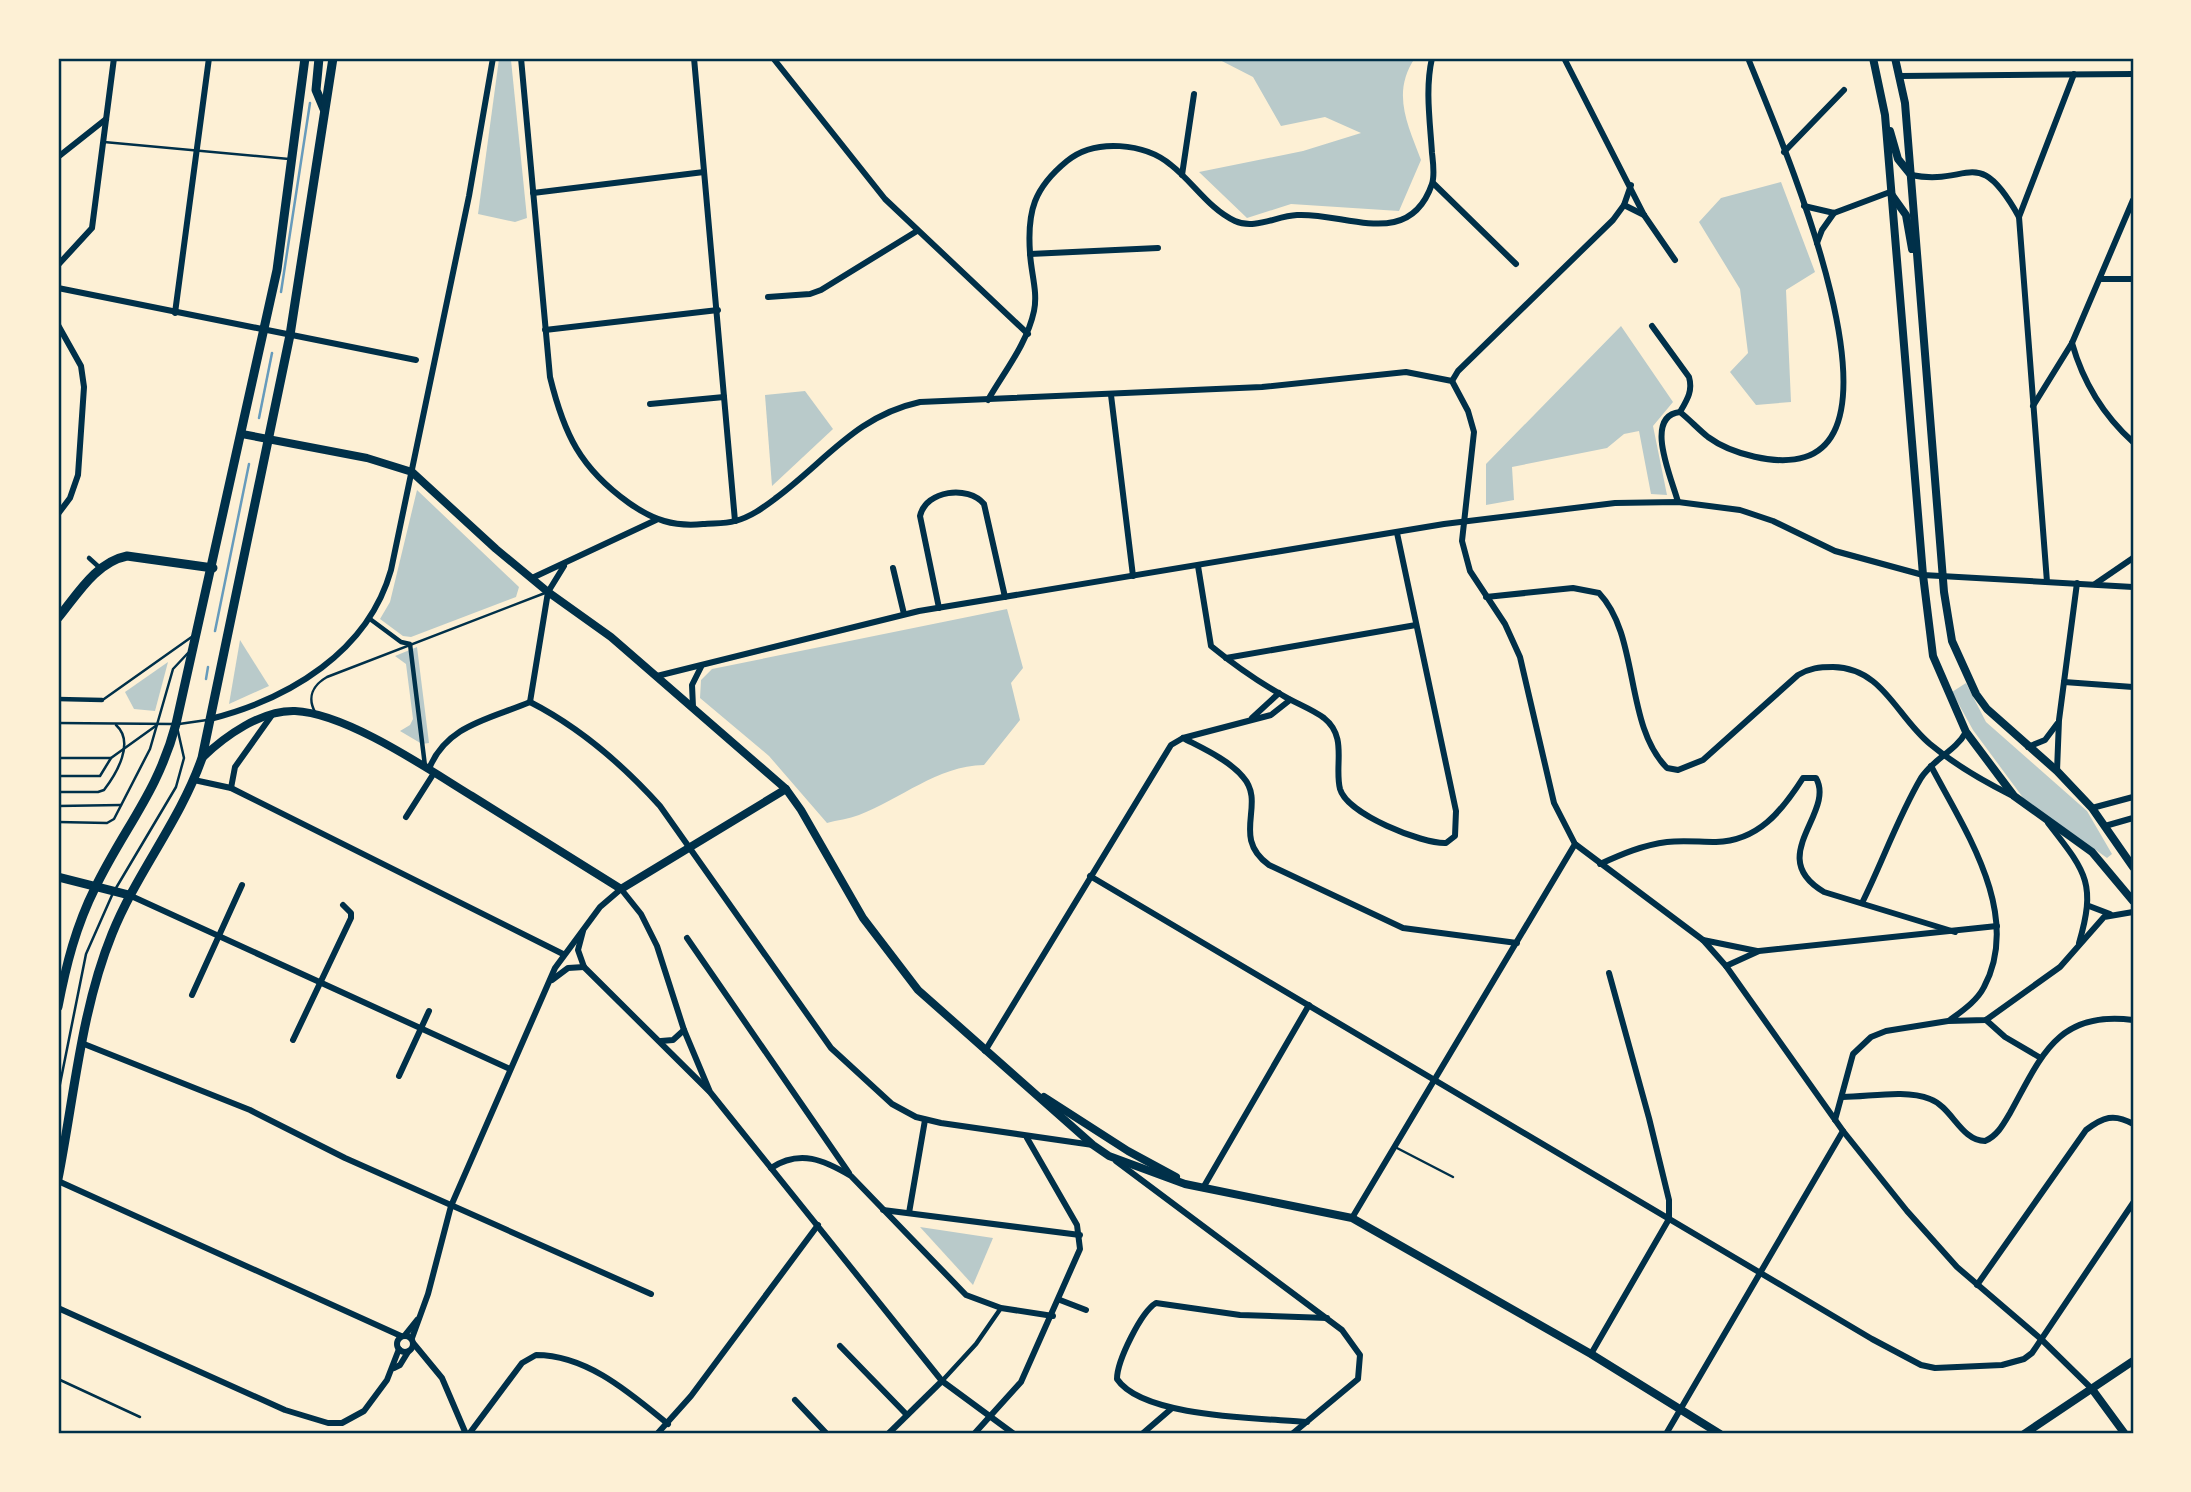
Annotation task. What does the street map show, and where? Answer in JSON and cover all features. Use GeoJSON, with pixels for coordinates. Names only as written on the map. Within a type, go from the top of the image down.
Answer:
{"type":"FeatureCollection","features":[{"type":"Feature","properties":{"kind":"main road"},"geometry":{"type":"LineString","coordinates":[[58,1007],[75,936],[95,886],[151,793],[166,760],[176,724],[213,568],[264,330],[293,160],[306,58]]}},
{"type":"Feature","properties":{"kind":"main road"},"geometry":{"type":"LineString","coordinates":[[319,58],[316,90],[324,110]]}},
{"type":"Feature","properties":{"kind":"main road"},"geometry":{"type":"LineString","coordinates":[[58,1180],[97,976],[129,895],[176,818],[202,758],[290,335],[332,58]]}},
{"type":"Feature","properties":{"kind":"main road"},"geometry":{"type":"LineString","coordinates":[[1873,58],[1898,159],[1911,175]]}},
{"type":"Feature","properties":{"kind":"main road"},"geometry":{"type":"LineString","coordinates":[[1895,58],[1905,103],[1944,576],[1952,641],[1976,694],[1987,709],[2057,771],[2092,808],[2133,867]]}},
{"type":"Feature","properties":{"kind":"main road"},"geometry":{"type":"LineString","coordinates":[[1885,115],[1923,575],[1933,656],[1966,732],[2014,796],[2092,852],[2133,901]]}},
{"type":"Feature","properties":{"kind":"main road"},"geometry":{"type":"LineString","coordinates":[[1890,192],[1906,215],[1920,293]]}},
{"type":"Feature","properties":{"kind":"main road"},"geometry":{"type":"LineString","coordinates":[[242,434],[367,458],[412,472],[548,592],[611,637],[786,789],[802,810],[850,897],[896,962],[940,1012],[1109,1156],[1185,1184],[1352,1218],[1591,1353],[1720,1434]]}},
{"type":"Feature","properties":{"kind":"main road"},"geometry":{"type":"LineString","coordinates":[[58,618],[100,568],[114,558],[127,556],[213,568]]}},
{"type":"Feature","properties":{"kind":"main road"},"geometry":{"type":"LineString","coordinates":[[202,758],[237,730],[272,715],[292,711],[317,716],[369,736],[429,770],[621,889],[786,789]]}},
{"type":"Feature","properties":{"kind":"main road"},"geometry":{"type":"LineString","coordinates":[[58,877],[129,895]]}},
{"type":"Feature","properties":{"kind":"main road"},"geometry":{"type":"LineString","coordinates":[[1035,1092],[1185,1184]]}},
{"type":"Feature","properties":{"kind":"main road"},"geometry":{"type":"LineString","coordinates":[[1093,1145],[1128,1151]]}},
{"type":"Feature","properties":{"kind":"main road"},"geometry":{"type":"LineString","coordinates":[[2024,1434],[2133,1362]]}},
{"type":"Feature","properties":{"kind":"main road"},"geometry":{"type":"LineString","coordinates":[[2092,1389],[2124,1434]]}},
{"type":"Feature","properties":{"kind":"street"},"geometry":{"type":"LineString","coordinates":[[58,265],[92,228],[114,58]]}},
{"type":"Feature","properties":{"kind":"street"},"geometry":{"type":"LineString","coordinates":[[176,313],[209,58]]}},
{"type":"Feature","properties":{"kind":"street"},"geometry":{"type":"LineString","coordinates":[[210,719],[251,707],[298,684],[348,644],[370,619],[389,577],[466,208],[493,59],[484,58]]}},
{"type":"Feature","properties":{"kind":"street"},"geometry":{"type":"LineString","coordinates":[[521,58],[550,377],[561,421],[580,458],[608,488],[656,520],[692,525],[735,521],[759,511],[793,486],[840,442],[872,418],[896,407],[920,402],[1262,387],[1406,372],[1452,381]]}},
{"type":"Feature","properties":{"kind":"street"},"geometry":{"type":"LineString","coordinates":[[694,58],[735,521]]}},
{"type":"Feature","properties":{"kind":"street"},"geometry":{"type":"LineString","coordinates":[[773,58],[886,200],[1028,334]]}},
{"type":"Feature","properties":{"kind":"street"},"geometry":{"type":"LineString","coordinates":[[988,400],[1028,334],[1035,309],[1035,280],[1030,254],[1034,198],[1042,185],[1070,158],[1100,146],[1154,153],[1221,212],[1237,222],[1256,224],[1297,215],[1368,224],[1392,224],[1411,214],[1433,183],[1427,90],[1432,58]]}},
{"type":"Feature","properties":{"kind":"street"},"geometry":{"type":"LineString","coordinates":[[1564,58],[1644,215],[1675,261]]}},
{"type":"Feature","properties":{"kind":"street"},"geometry":{"type":"LineString","coordinates":[[1678,502],[1660,436],[1664,419],[1670,413],[1680,412],[1709,438],[1744,453],[1780,460],[1815,454],[1826,444],[1839,420],[1843,362],[1839,324],[1804,206],[1748,58]]}},
{"type":"Feature","properties":{"kind":"street"},"geometry":{"type":"LineString","coordinates":[[2047,582],[2019,217],[2074,74]]}},
{"type":"Feature","properties":{"kind":"street"},"geometry":{"type":"LineString","coordinates":[[1900,76],[2133,74]]}},
{"type":"Feature","properties":{"kind":"street"},"geometry":{"type":"LineString","coordinates":[[1784,152],[1844,90]]}},
{"type":"Feature","properties":{"kind":"street"},"geometry":{"type":"LineString","coordinates":[[1182,175],[1194,94]]}},
{"type":"Feature","properties":{"kind":"street"},"geometry":{"type":"LineString","coordinates":[[58,158],[106,119]]}},
{"type":"Feature","properties":{"kind":"street"},"geometry":{"type":"LineString","coordinates":[[1911,175],[1932,177],[1972,171],[1982,174],[1999,186],[2019,217]]}},
{"type":"Feature","properties":{"kind":"street"},"geometry":{"type":"LineString","coordinates":[[533,193],[704,172]]}},
{"type":"Feature","properties":{"kind":"street"},"geometry":{"type":"LineString","coordinates":[[1433,183],[1516,264]]}},
{"type":"Feature","properties":{"kind":"street"},"geometry":{"type":"LineString","coordinates":[[1452,381],[1458,371],[1625,205],[1631,185]]}},
{"type":"Feature","properties":{"kind":"street"},"geometry":{"type":"LineString","coordinates":[[1804,206],[1834,213],[1890,192]]}},
{"type":"Feature","properties":{"kind":"street"},"geometry":{"type":"LineString","coordinates":[[2032,408],[2072,343],[2133,200]]}},
{"type":"Feature","properties":{"kind":"street"},"geometry":{"type":"LineString","coordinates":[[1625,205],[1644,215]]}},
{"type":"Feature","properties":{"kind":"street"},"geometry":{"type":"LineString","coordinates":[[1817,245],[1822,230],[1834,213]]}},
{"type":"Feature","properties":{"kind":"street"},"geometry":{"type":"LineString","coordinates":[[768,297],[810,294],[821,290],[917,231]]}},
{"type":"Feature","properties":{"kind":"street"},"geometry":{"type":"LineString","coordinates":[[1030,254],[1158,248]]}},
{"type":"Feature","properties":{"kind":"street"},"geometry":{"type":"LineString","coordinates":[[2101,279],[2133,279]]}},
{"type":"Feature","properties":{"kind":"street"},"geometry":{"type":"LineString","coordinates":[[58,288],[416,360]]}},
{"type":"Feature","properties":{"kind":"street"},"geometry":{"type":"LineString","coordinates":[[545,330],[718,310]]}},
{"type":"Feature","properties":{"kind":"street"},"geometry":{"type":"LineString","coordinates":[[58,325],[82,366],[84,387],[78,475],[70,498],[58,514]]}},
{"type":"Feature","properties":{"kind":"street"},"geometry":{"type":"LineString","coordinates":[[1652,326],[1689,377],[1689,396],[1680,412]]}},
{"type":"Feature","properties":{"kind":"street"},"geometry":{"type":"LineString","coordinates":[[2072,343],[2090,388],[2114,425],[2133,442]]}},
{"type":"Feature","properties":{"kind":"street"},"geometry":{"type":"LineString","coordinates":[[1452,381],[1468,411],[1474,432],[1462,541],[1470,571],[1505,624],[1520,657],[1555,803],[1575,844],[1703,940],[1726,966],[1843,1131],[1907,1211],[1977,1285],[2041,1339],[2092,1389]]}},
{"type":"Feature","properties":{"kind":"street"},"geometry":{"type":"LineString","coordinates":[[1111,395],[1133,576]]}},
{"type":"Feature","properties":{"kind":"street"},"geometry":{"type":"LineString","coordinates":[[650,404],[724,397]]}},
{"type":"Feature","properties":{"kind":"street"},"geometry":{"type":"LineString","coordinates":[[939,608],[920,516],[922,507],[930,500],[957,492],[977,496],[984,504],[1005,597]]}},
{"type":"Feature","properties":{"kind":"street"},"geometry":{"type":"LineString","coordinates":[[657,676],[904,614],[1464,522],[1615,503],[1678,502],[1756,514],[1835,551],[1923,575],[2133,587]]}},
{"type":"Feature","properties":{"kind":"street"},"geometry":{"type":"LineString","coordinates":[[532,578],[564,566],[656,520]]}},
{"type":"Feature","properties":{"kind":"street"},"geometry":{"type":"LineString","coordinates":[[1198,566],[1211,646],[1279,693],[1325,719],[1339,740],[1340,788],[1345,799],[1376,821],[1426,841],[1446,843],[1455,836],[1456,811],[1397,533]]}},
{"type":"Feature","properties":{"kind":"street"},"geometry":{"type":"LineString","coordinates":[[89,558],[100,568]]}},
{"type":"Feature","properties":{"kind":"street"},"geometry":{"type":"LineString","coordinates":[[2095,584],[2133,558]]}},
{"type":"Feature","properties":{"kind":"street"},"geometry":{"type":"LineString","coordinates":[[530,702],[548,592],[564,566]]}},
{"type":"Feature","properties":{"kind":"street"},"geometry":{"type":"LineString","coordinates":[[894,568],[904,614]]}},
{"type":"Feature","properties":{"kind":"street"},"geometry":{"type":"LineString","coordinates":[[2057,771],[2059,720],[2077,583]]}},
{"type":"Feature","properties":{"kind":"street"},"geometry":{"type":"LineString","coordinates":[[1486,597],[1573,588],[1599,593],[1614,617],[1653,750],[1667,768],[1678,770],[1703,760],[1785,684],[1810,668],[1824,667],[1867,675],[1879,684],[1915,731],[1943,754],[2014,796]]}},
{"type":"Feature","properties":{"kind":"street"},"geometry":{"type":"LineString","coordinates":[[370,619],[401,642],[410,644],[429,770]]}},
{"type":"Feature","properties":{"kind":"street"},"geometry":{"type":"LineString","coordinates":[[1226,658],[1416,625]]}},
{"type":"Feature","properties":{"kind":"street"},"geometry":{"type":"LineString","coordinates":[[693,707],[692,685],[701,667]]}},
{"type":"Feature","properties":{"kind":"street"},"geometry":{"type":"LineString","coordinates":[[2064,682],[2133,687]]}},
{"type":"Feature","properties":{"kind":"street"},"geometry":{"type":"LineString","coordinates":[[1250,719],[1279,693]]}},
{"type":"Feature","properties":{"kind":"street"},"geometry":{"type":"LineString","coordinates":[[58,699],[102,700]]}},
{"type":"Feature","properties":{"kind":"street"},"geometry":{"type":"LineString","coordinates":[[985,1051],[1164,753],[1183,738],[1277,712],[1290,700]]}},
{"type":"Feature","properties":{"kind":"street"},"geometry":{"type":"LineString","coordinates":[[405,817],[441,744],[454,734],[530,702]]}},
{"type":"Feature","properties":{"kind":"street"},"geometry":{"type":"LineString","coordinates":[[530,702],[572,727],[638,782],[690,848],[831,1048],[892,1104],[925,1120],[1027,1138],[1093,1145]]}},
{"type":"Feature","properties":{"kind":"street"},"geometry":{"type":"LineString","coordinates":[[231,788],[235,767],[272,715]]}},
{"type":"Feature","properties":{"kind":"street"},"geometry":{"type":"LineString","coordinates":[[2027,747],[2045,740],[2059,720]]}},
{"type":"Feature","properties":{"kind":"street"},"geometry":{"type":"LineString","coordinates":[[1863,903],[1921,779],[1943,754],[1954,749],[1966,732]]}},
{"type":"Feature","properties":{"kind":"street"},"geometry":{"type":"LineString","coordinates":[[1183,738],[1243,777],[1250,797],[1251,846],[1258,857],[1269,865],[1403,928],[1517,943]]}},
{"type":"Feature","properties":{"kind":"street"},"geometry":{"type":"LineString","coordinates":[[1931,766],[1988,883],[1997,926],[1997,944],[1984,987],[1970,1005],[1948,1021]]}},
{"type":"Feature","properties":{"kind":"street"},"geometry":{"type":"LineString","coordinates":[[1600,864],[1638,848],[1666,842],[1718,842],[1741,838],[1760,829],[1779,813],[1803,778],[1813,777],[1821,789],[1800,846],[1804,872],[1813,886],[1824,892],[1955,932]]}},
{"type":"Feature","properties":{"kind":"street"},"geometry":{"type":"LineString","coordinates":[[194,780],[231,788],[563,954]]}},
{"type":"Feature","properties":{"kind":"street"},"geometry":{"type":"LineString","coordinates":[[2092,808],[2133,797]]}},
{"type":"Feature","properties":{"kind":"street"},"geometry":{"type":"LineString","coordinates":[[2105,826],[2133,818]]}},
{"type":"Feature","properties":{"kind":"street"},"geometry":{"type":"LineString","coordinates":[[2046,821],[2077,860],[2089,906],[2078,944]]}},
{"type":"Feature","properties":{"kind":"street"},"geometry":{"type":"LineString","coordinates":[[1352,1218],[1575,844]]}},
{"type":"Feature","properties":{"kind":"street"},"geometry":{"type":"LineString","coordinates":[[1090,876],[1760,1273],[1921,1365],[1948,1370],[2014,1363],[2032,1353],[2133,1203]]}},
{"type":"Feature","properties":{"kind":"street"},"geometry":{"type":"LineString","coordinates":[[192,995],[242,885]]}},
{"type":"Feature","properties":{"kind":"street"},"geometry":{"type":"LineString","coordinates":[[58,1308],[285,1410],[328,1423],[342,1423],[364,1411],[394,1368],[417,1320],[428,1294],[451,1206],[563,954],[600,907],[621,889],[641,914],[657,946],[684,1030],[710,1092]]}},
{"type":"Feature","properties":{"kind":"street"},"geometry":{"type":"LineString","coordinates":[[129,895],[510,1069]]}},
{"type":"Feature","properties":{"kind":"street"},"geometry":{"type":"LineString","coordinates":[[293,1040],[351,918],[351,912],[343,905]]}},
{"type":"Feature","properties":{"kind":"street"},"geometry":{"type":"LineString","coordinates":[[2089,906],[2110,914],[2133,912]]}},
{"type":"Feature","properties":{"kind":"street"},"geometry":{"type":"LineString","coordinates":[[1835,1120],[1853,1054],[1871,1037],[1886,1031],[1948,1021],[1986,1020],[2051,974],[2110,914]]}},
{"type":"Feature","properties":{"kind":"street"},"geometry":{"type":"LineString","coordinates":[[1703,940],[1759,951],[1997,926]]}},
{"type":"Feature","properties":{"kind":"street"},"geometry":{"type":"LineString","coordinates":[[583,930],[579,950],[584,967],[710,1092],[942,1381],[1014,1434]]}},
{"type":"Feature","properties":{"kind":"street"},"geometry":{"type":"LineString","coordinates":[[687,938],[851,1176],[883,1210],[966,1295],[1001,1308],[1052,1315]]}},
{"type":"Feature","properties":{"kind":"street"},"geometry":{"type":"LineString","coordinates":[[1726,966],[1759,951]]}},
{"type":"Feature","properties":{"kind":"street"},"geometry":{"type":"LineString","coordinates":[[550,982],[568,968],[584,967]]}},
{"type":"Feature","properties":{"kind":"street"},"geometry":{"type":"LineString","coordinates":[[1591,1353],[1669,1219],[1669,1200],[1649,1118],[1609,973]]}},
{"type":"Feature","properties":{"kind":"street"},"geometry":{"type":"LineString","coordinates":[[1203,1188],[1309,1006]]}},
{"type":"Feature","properties":{"kind":"street"},"geometry":{"type":"LineString","coordinates":[[399,1076],[429,1012]]}},
{"type":"Feature","properties":{"kind":"street"},"geometry":{"type":"LineString","coordinates":[[1986,1020],[2005,1037],[2039,1057]]}},
{"type":"Feature","properties":{"kind":"street"},"geometry":{"type":"LineString","coordinates":[[1843,1097],[1929,1098],[1950,1113],[1971,1138],[1984,1141],[1997,1133],[2039,1057],[2061,1036],[2091,1021],[2133,1020]]}},
{"type":"Feature","properties":{"kind":"street"},"geometry":{"type":"LineString","coordinates":[[661,1041],[673,1040],[684,1030]]}},
{"type":"Feature","properties":{"kind":"street"},"geometry":{"type":"LineString","coordinates":[[84,1045],[250,1111],[451,1206],[651,1294]]}},
{"type":"Feature","properties":{"kind":"street"},"geometry":{"type":"LineString","coordinates":[[1977,1285],[2086,1130],[2111,1116],[2133,1125]]}},
{"type":"Feature","properties":{"kind":"street"},"geometry":{"type":"LineString","coordinates":[[909,1213],[925,1120]]}},
{"type":"Feature","properties":{"kind":"street"},"geometry":{"type":"LineString","coordinates":[[1667,1434],[1843,1131]]}},
{"type":"Feature","properties":{"kind":"street"},"geometry":{"type":"LineString","coordinates":[[974,1434],[1021,1382],[1078,1255],[1080,1236],[1027,1138]]}},
{"type":"Feature","properties":{"kind":"street"},"geometry":{"type":"LineString","coordinates":[[1109,1156],[1327,1318],[1353,1341],[1360,1355],[1361,1368],[1357,1379],[1292,1434]]}},
{"type":"Feature","properties":{"kind":"street"},"geometry":{"type":"LineString","coordinates":[[771,1168],[798,1157],[819,1159],[851,1176]]}},
{"type":"Feature","properties":{"kind":"street"},"geometry":{"type":"LineString","coordinates":[[58,1180],[387,1331],[422,1356],[442,1378],[468,1434],[515,1371],[536,1355],[568,1360],[589,1368],[634,1396],[668,1424]]}},
{"type":"Feature","properties":{"kind":"street"},"geometry":{"type":"LineString","coordinates":[[883,1210],[1080,1236]]}},
{"type":"Feature","properties":{"kind":"street"},"geometry":{"type":"LineString","coordinates":[[657,1434],[668,1424],[818,1225]]}},
{"type":"Feature","properties":{"kind":"street"},"geometry":{"type":"LineString","coordinates":[[1060,1300],[1086,1310]]}},
{"type":"Feature","properties":{"kind":"street"},"geometry":{"type":"LineString","coordinates":[[1307,1422],[1171,1409],[1124,1387],[1117,1379],[1118,1368],[1134,1333],[1156,1303],[1240,1315],[1327,1318]]}},
{"type":"Feature","properties":{"kind":"street"},"geometry":{"type":"LineString","coordinates":[[888,1434],[976,1344],[1001,1308]]}},
{"type":"Feature","properties":{"kind":"street"},"geometry":{"type":"LineString","coordinates":[[840,1346],[907,1415]]}},
{"type":"Feature","properties":{"kind":"street"},"geometry":{"type":"LineString","coordinates":[[795,1400],[827,1434]]}},
{"type":"Feature","properties":{"kind":"street"},"geometry":{"type":"LineString","coordinates":[[1142,1434],[1171,1409]]}},
{"type":"Feature","properties":{"kind":"lane"},"geometry":{"type":"LineString","coordinates":[[104,142],[293,160]]}},
{"type":"Feature","properties":{"kind":"lane"},"geometry":{"type":"LineString","coordinates":[[317,716],[311,697],[317,683],[410,644],[548,592]]}},
{"type":"Feature","properties":{"kind":"lane"},"geometry":{"type":"LineString","coordinates":[[102,700],[198,633]]}},
{"type":"Feature","properties":{"kind":"lane"},"geometry":{"type":"LineString","coordinates":[[58,822],[107,823],[114,819],[150,749],[173,669],[195,645]]}},
{"type":"Feature","properties":{"kind":"lane"},"geometry":{"type":"LineString","coordinates":[[58,723],[157,725],[210,719]]}},
{"type":"Feature","properties":{"kind":"lane"},"geometry":{"type":"LineString","coordinates":[[58,1094],[86,954],[115,890],[178,780],[184,758],[176,724]]}},
{"type":"Feature","properties":{"kind":"lane"},"geometry":{"type":"LineString","coordinates":[[58,792],[104,790],[125,750],[124,734],[116,725]]}},
{"type":"Feature","properties":{"kind":"lane"},"geometry":{"type":"LineString","coordinates":[[58,776],[97,777],[111,758],[157,725]]}},
{"type":"Feature","properties":{"kind":"lane"},"geometry":{"type":"LineString","coordinates":[[58,758],[111,758]]}},
{"type":"Feature","properties":{"kind":"lane"},"geometry":{"type":"LineString","coordinates":[[58,806],[121,805]]}},
{"type":"Feature","properties":{"kind":"lane"},"geometry":{"type":"LineString","coordinates":[[1395,1147],[1453,1177]]}},
{"type":"Feature","properties":{"kind":"lane"},"geometry":{"type":"LineString","coordinates":[[58,1379],[140,1417]]}},
{"type":"Feature","properties":{"kind":"shaded area"},"geometry":{"type":"Polygon","coordinates":[[[1216,58],[1415,58],[1408,71],[1403,96],[1407,122],[1421,160],[1399,211],[1291,204],[1247,218],[1199,172],[1303,151],[1361,133],[1325,117],[1281,126],[1253,77],[1216,58]]]}},
{"type":"Feature","properties":{"kind":"shaded area"},"geometry":{"type":"Polygon","coordinates":[[[499,59],[511,60],[527,218],[515,222],[478,214],[499,59]]]}},
{"type":"Feature","properties":{"kind":"shaded area"},"geometry":{"type":"Polygon","coordinates":[[[1781,182],[1815,272],[1786,290],[1791,402],[1756,405],[1730,372],[1748,353],[1740,289],[1699,222],[1721,198],[1781,182]]]}},
{"type":"Feature","properties":{"kind":"shaded area"},"geometry":{"type":"Polygon","coordinates":[[[1621,326],[1673,402],[1653,426],[1667,495],[1651,494],[1639,431],[1624,434],[1607,448],[1512,467],[1514,500],[1486,505],[1486,464],[1621,326]]]}},
{"type":"Feature","properties":{"kind":"shaded area"},"geometry":{"type":"Polygon","coordinates":[[[805,391],[833,429],[772,486],[765,395],[805,391]]]}},
{"type":"Feature","properties":{"kind":"shaded area"},"geometry":{"type":"Polygon","coordinates":[[[417,490],[519,587],[516,597],[411,637],[403,636],[380,619],[390,602],[417,490]]]}},
{"type":"Feature","properties":{"kind":"shaded area"},"geometry":{"type":"Polygon","coordinates":[[[1007,609],[1023,668],[1011,683],[1020,720],[984,765],[967,767],[935,777],[855,816],[827,823],[769,756],[700,698],[701,680],[712,669],[1007,609]]]}},
{"type":"Feature","properties":{"kind":"shaded area"},"geometry":{"type":"Polygon","coordinates":[[[240,640],[269,686],[229,704],[240,640]]]}},
{"type":"Feature","properties":{"kind":"shaded area"},"geometry":{"type":"Polygon","coordinates":[[[417,647],[429,743],[422,744],[400,731],[410,725],[413,719],[406,664],[395,656],[417,647]]]}},
{"type":"Feature","properties":{"kind":"shaded area"},"geometry":{"type":"Polygon","coordinates":[[[168,662],[155,711],[134,709],[125,692],[168,662]]]}},
{"type":"Feature","properties":{"kind":"shaded area"},"geometry":{"type":"Polygon","coordinates":[[[1966,683],[1986,722],[2087,811],[2112,854],[2107,858],[2024,799],[1973,730],[1952,692],[1966,683]]]}},
{"type":"Feature","properties":{"kind":"shaded area"},"geometry":{"type":"Polygon","coordinates":[[[920,1227],[993,1238],[973,1285],[920,1227]]]}},
{"type":"Feature","properties":{"kind":"waterway"},"geometry":{"type":"LineString","coordinates":[[281,292],[310,103]]}},
{"type":"Feature","properties":{"kind":"waterway"},"geometry":{"type":"LineString","coordinates":[[259,418],[272,353]]}},
{"type":"Feature","properties":{"kind":"waterway"},"geometry":{"type":"LineString","coordinates":[[215,631],[249,464]]}},
{"type":"Feature","properties":{"kind":"waterway"},"geometry":{"type":"LineString","coordinates":[[206,679],[208,667]]}}]}
